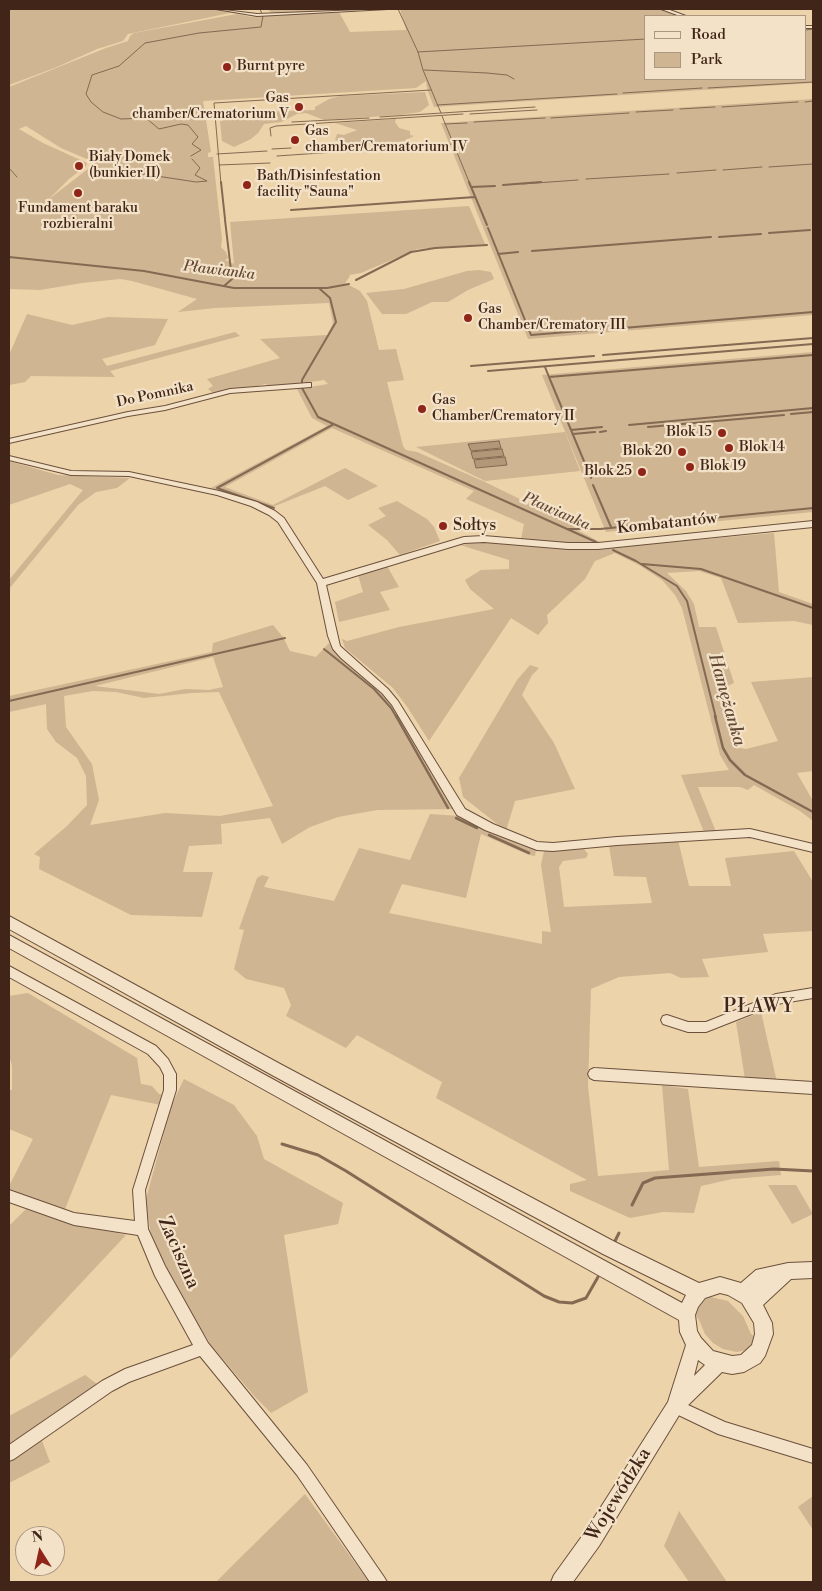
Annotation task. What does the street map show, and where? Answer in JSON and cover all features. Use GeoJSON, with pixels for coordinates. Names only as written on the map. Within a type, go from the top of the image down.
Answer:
{"type":"FeatureCollection","features":[{"type":"Feature","properties":{"kind":"street"},"geometry":{"type":"LineString","coordinates":[[218,9],[257,15],[386,9]]}},
{"type":"Feature","properties":{"kind":"street"},"geometry":{"type":"LineString","coordinates":[[663,9],[681,15]]}},
{"type":"Feature","properties":{"kind":"street","name":"Do Pomnika"},"geometry":{"type":"LineString","coordinates":[[9,441],[128,414],[165,408],[224,392],[308,385]]}},
{"type":"Feature","properties":{"kind":"street"},"geometry":{"type":"LineString","coordinates":[[9,458],[71,474],[129,474],[219,493],[254,504],[281,520],[321,583],[332,636],[336,646],[344,656],[384,690],[395,703],[461,812],[520,840],[540,846],[553,847],[750,833],[813,848]]}},
{"type":"Feature","properties":{"kind":"street","name":"Kombatantów"},"geometry":{"type":"LineString","coordinates":[[321,583],[464,540],[484,539],[568,546],[598,546],[813,524]]}},
{"type":"Feature","properties":{"kind":"street"},"geometry":{"type":"LineString","coordinates":[[9,922],[321,1094],[609,1248],[700,1292]]}},
{"type":"Feature","properties":{"kind":"street"},"geometry":{"type":"LineString","coordinates":[[9,941],[687,1315]]}},
{"type":"Feature","properties":{"kind":"street","name":"Zaciszna"},"geometry":{"type":"LineString","coordinates":[[9,971],[152,1050],[164,1063],[170,1074],[170,1090],[139,1190],[142,1230],[160,1271],[203,1348],[302,1470],[379,1582]]}},
{"type":"Feature","properties":{"kind":"street"},"geometry":{"type":"LineString","coordinates":[[667,1020],[688,1027],[706,1027],[776,999],[813,993]]}},
{"type":"Feature","properties":{"kind":"street"},"geometry":{"type":"LineString","coordinates":[[594,1074],[813,1088]]}},
{"type":"Feature","properties":{"kind":"street"},"geometry":{"type":"LineString","coordinates":[[9,1196],[74,1219],[142,1230]]}},
{"type":"Feature","properties":{"kind":"street"},"geometry":{"type":"LineString","coordinates":[[748,1298],[788,1271],[813,1270]]}},
{"type":"Feature","properties":{"kind":"street"},"geometry":{"type":"LineString","coordinates":[[720,1285],[731,1287],[748,1298],[763,1324],[764,1334],[759,1350],[744,1363],[732,1366],[719,1363],[707,1357],[695,1344],[689,1332],[687,1315],[691,1302],[700,1292],[709,1287],[720,1285]]}},
{"type":"Feature","properties":{"kind":"street","name":"Wojewódzka"},"geometry":{"type":"LineString","coordinates":[[675,1406],[695,1344]]}},
{"type":"Feature","properties":{"kind":"street"},"geometry":{"type":"LineString","coordinates":[[9,1454],[124,1376],[203,1348]]}},
{"type":"Feature","properties":{"kind":"street","name":"Wojewódzka"},"geometry":{"type":"LineString","coordinates":[[561,1582],[592,1539],[675,1406],[719,1363]]}},
{"type":"Feature","properties":{"kind":"street"},"geometry":{"type":"LineString","coordinates":[[675,1406],[723,1429],[813,1456]]}},
{"type":"Feature","properties":{"kind":"green space"},"geometry":{"type":"Polygon","coordinates":[[[9,9],[213,9],[235,12],[128,34],[123,41],[97,49],[57,67],[9,85],[9,9]]]}},
{"type":"Feature","properties":{"kind":"green space"},"geometry":{"type":"Polygon","coordinates":[[[268,9],[366,9],[272,14],[268,9]]]}},
{"type":"Feature","properties":{"kind":"green space"},"geometry":{"type":"Polygon","coordinates":[[[400,9],[658,9],[675,15],[644,15],[644,80],[807,80],[807,28],[813,27],[813,83],[434,107],[426,81],[416,88],[203,101],[211,152],[208,153],[208,157],[213,157],[222,239],[221,247],[226,252],[228,258],[225,260],[234,264],[230,222],[469,206],[485,244],[417,249],[361,273],[349,275],[345,283],[360,291],[367,301],[379,350],[396,349],[404,380],[387,382],[403,446],[406,450],[417,452],[485,482],[569,523],[579,531],[600,542],[594,545],[521,539],[524,524],[466,499],[474,491],[332,428],[225,487],[273,505],[345,468],[378,486],[348,500],[325,486],[270,508],[211,488],[327,426],[312,418],[297,389],[328,384],[324,380],[274,387],[265,384],[246,389],[213,393],[208,389],[213,386],[207,379],[280,358],[260,339],[327,335],[333,323],[329,303],[215,308],[178,312],[197,299],[120,279],[40,290],[9,289],[9,87],[128,41],[134,33],[237,14],[252,17],[339,12],[350,32],[406,30],[400,9]],[[26,126],[19,129],[43,143],[87,163],[48,200],[89,168],[91,163],[89,160],[61,148],[26,126]]]}},
{"type":"Feature","properties":{"kind":"green space"},"geometry":{"type":"Polygon","coordinates":[[[425,92],[429,105],[420,112],[324,120],[306,113],[297,114],[281,122],[264,124],[251,139],[234,147],[222,141],[220,121],[257,112],[315,110],[315,107],[329,99],[340,96],[425,92]]]}},
{"type":"Feature","properties":{"kind":"green space"},"geometry":{"type":"Polygon","coordinates":[[[813,99],[813,315],[528,339],[441,123],[813,99]]]}},
{"type":"Feature","properties":{"kind":"green space"},"geometry":{"type":"Polygon","coordinates":[[[396,119],[395,122],[399,128],[410,131],[410,135],[414,136],[404,141],[390,143],[351,145],[335,140],[337,134],[344,135],[357,130],[335,123],[396,119]]]}},
{"type":"Feature","properties":{"kind":"green space"},"geometry":{"type":"Polygon","coordinates":[[[467,271],[491,272],[494,279],[468,290],[448,302],[432,302],[406,314],[382,314],[366,293],[404,289],[467,271]]]}},
{"type":"Feature","properties":{"kind":"green space"},"geometry":{"type":"Polygon","coordinates":[[[27,314],[72,325],[108,317],[168,319],[155,345],[102,359],[107,366],[235,332],[240,336],[110,371],[115,377],[31,376],[25,382],[9,385],[9,355],[27,314]]]}},
{"type":"Feature","properties":{"kind":"green space"},"geometry":{"type":"Polygon","coordinates":[[[813,352],[813,512],[606,532],[542,375],[813,352]]]}},
{"type":"Feature","properties":{"kind":"green space"},"geometry":{"type":"Polygon","coordinates":[[[565,432],[580,471],[485,481],[416,447],[565,432]]]}},
{"type":"Feature","properties":{"kind":"green space"},"geometry":{"type":"Polygon","coordinates":[[[9,461],[58,475],[130,478],[117,488],[96,492],[78,505],[9,589],[9,580],[83,490],[70,484],[9,505],[9,461]]]}},
{"type":"Feature","properties":{"kind":"green space"},"geometry":{"type":"Polygon","coordinates":[[[397,501],[427,519],[434,527],[440,541],[400,555],[387,540],[368,525],[386,516],[378,508],[397,501]]]}},
{"type":"Feature","properties":{"kind":"green space"},"geometry":{"type":"Polygon","coordinates":[[[774,533],[779,592],[813,604],[813,625],[794,621],[738,623],[721,578],[699,571],[667,573],[686,591],[694,604],[699,627],[716,627],[734,683],[718,690],[733,747],[746,749],[778,741],[751,682],[813,677],[813,771],[797,773],[813,801],[813,821],[800,811],[754,785],[748,790],[740,787],[698,787],[716,832],[704,832],[681,775],[729,770],[720,755],[682,608],[675,595],[662,580],[639,565],[615,553],[595,561],[585,579],[547,615],[548,623],[538,635],[511,618],[429,741],[393,688],[345,648],[342,639],[347,641],[399,627],[494,609],[470,589],[465,580],[481,570],[509,569],[509,560],[460,545],[479,542],[558,549],[594,549],[774,533]]]}},
{"type":"Feature","properties":{"kind":"green space"},"geometry":{"type":"Polygon","coordinates":[[[387,566],[399,587],[380,592],[390,610],[339,622],[335,602],[363,592],[358,575],[387,566]]]}},
{"type":"Feature","properties":{"kind":"green space"},"geometry":{"type":"Polygon","coordinates":[[[273,625],[283,637],[290,651],[316,657],[329,643],[340,656],[382,692],[395,707],[456,809],[377,810],[338,817],[310,827],[282,844],[270,818],[221,824],[222,844],[189,846],[183,872],[213,872],[202,917],[131,915],[39,869],[40,857],[34,854],[67,826],[87,805],[86,776],[77,758],[56,742],[47,729],[46,704],[9,712],[9,696],[212,652],[213,643],[273,625]],[[213,657],[95,686],[159,694],[185,689],[209,690],[223,687],[213,657]],[[93,691],[64,696],[66,727],[92,764],[99,800],[90,825],[165,813],[220,816],[273,806],[219,692],[144,698],[116,692],[93,691]]]}},
{"type":"Feature","properties":{"kind":"green space"},"geometry":{"type":"Polygon","coordinates":[[[530,665],[539,668],[532,675],[522,695],[554,743],[575,789],[515,801],[506,831],[463,797],[459,778],[517,680],[530,665]]]}},
{"type":"Feature","properties":{"kind":"green space"},"geometry":{"type":"Polygon","coordinates":[[[430,814],[460,816],[536,849],[535,856],[481,834],[466,898],[402,884],[389,913],[542,944],[542,931],[551,932],[541,865],[544,851],[583,848],[588,854],[586,858],[563,861],[559,867],[564,907],[652,903],[646,877],[614,876],[609,846],[678,840],[689,886],[731,886],[725,858],[794,851],[813,882],[813,931],[763,934],[768,952],[702,959],[709,977],[681,978],[670,973],[619,977],[591,989],[588,1086],[598,1176],[669,1170],[662,1085],[688,1089],[699,1167],[779,1161],[781,1175],[732,1179],[701,1186],[694,1213],[663,1212],[630,1218],[570,1191],[570,1184],[587,1180],[436,1098],[442,1082],[357,1035],[346,1048],[286,1016],[291,1005],[284,988],[246,979],[234,969],[244,930],[239,929],[257,878],[262,875],[269,877],[264,887],[334,901],[359,848],[410,860],[430,814]]]}},
{"type":"Feature","properties":{"kind":"green space"},"geometry":{"type":"Polygon","coordinates":[[[28,993],[137,1058],[141,1084],[152,1086],[159,1094],[165,1095],[161,1105],[111,1095],[65,1209],[9,1190],[9,1186],[33,1139],[9,1129],[9,1090],[12,1090],[12,1066],[9,1055],[9,996],[28,993]]]}},
{"type":"Feature","properties":{"kind":"green space"},"geometry":{"type":"Polygon","coordinates":[[[761,1012],[777,1082],[745,1079],[736,1022],[761,1012]]]}},
{"type":"Feature","properties":{"kind":"green space"},"geometry":{"type":"Polygon","coordinates":[[[184,1079],[234,1105],[257,1136],[264,1159],[343,1203],[338,1224],[284,1235],[308,1392],[271,1413],[211,1345],[176,1289],[151,1234],[145,1203],[171,1106],[184,1079]]]}},
{"type":"Feature","properties":{"kind":"green space"},"geometry":{"type":"Polygon","coordinates":[[[768,1185],[796,1185],[813,1214],[792,1224],[768,1185]]]}},
{"type":"Feature","properties":{"kind":"green space"},"geometry":{"type":"Polygon","coordinates":[[[26,1209],[126,1235],[9,1360],[9,1226],[26,1209]]]}},
{"type":"Feature","properties":{"kind":"green space"},"geometry":{"type":"Polygon","coordinates":[[[711,1297],[728,1301],[743,1316],[751,1334],[756,1338],[747,1350],[737,1352],[723,1349],[713,1343],[705,1334],[694,1312],[702,1300],[711,1297]]]}},
{"type":"Feature","properties":{"kind":"green space"},"geometry":{"type":"Polygon","coordinates":[[[85,1375],[97,1384],[9,1445],[9,1416],[85,1375]]]}},
{"type":"Feature","properties":{"kind":"green space"},"geometry":{"type":"Polygon","coordinates":[[[41,1438],[50,1462],[9,1483],[9,1458],[41,1438]]]}},
{"type":"Feature","properties":{"kind":"green space"},"geometry":{"type":"Polygon","coordinates":[[[305,1494],[369,1582],[216,1582],[241,1557],[305,1494]]]}},
{"type":"Feature","properties":{"kind":"green space"},"geometry":{"type":"Polygon","coordinates":[[[813,1496],[813,1530],[798,1507],[813,1496]]]}},
{"type":"Feature","properties":{"kind":"green space"},"geometry":{"type":"Polygon","coordinates":[[[679,1511],[727,1582],[689,1582],[664,1546],[679,1511]]]}},
{"type":"Feature","properties":{"kind":"shaded area"},"geometry":{"type":"Polygon","coordinates":[[[499,441],[501,448],[471,451],[468,444],[499,441]]]}},
{"type":"Feature","properties":{"kind":"shaded area"},"geometry":{"type":"Polygon","coordinates":[[[502,449],[504,456],[473,459],[471,452],[502,449]]]}},
{"type":"Feature","properties":{"kind":"shaded area"},"geometry":{"type":"Polygon","coordinates":[[[505,457],[507,465],[476,468],[474,460],[505,457]]]}},
{"type":"Feature","properties":{"kind":"waterway"},"geometry":{"type":"LineString","coordinates":[[260,9],[262,14]]}},
{"type":"Feature","properties":{"kind":"waterway"},"geometry":{"type":"LineString","coordinates":[[398,9],[418,52]]}},
{"type":"Feature","properties":{"kind":"waterway"},"geometry":{"type":"LineString","coordinates":[[191,156],[201,150],[192,144],[198,137],[188,125],[181,124],[159,129],[146,118],[121,119],[103,112],[91,102],[86,94],[92,75],[119,66],[145,43],[199,33],[261,27],[263,16]]}},
{"type":"Feature","properties":{"kind":"waterway"},"geometry":{"type":"LineString","coordinates":[[807,30],[813,29]]}},
{"type":"Feature","properties":{"kind":"waterway"},"geometry":{"type":"LineString","coordinates":[[418,52],[644,39]]}},
{"type":"Feature","properties":{"kind":"waterway"},"geometry":{"type":"LineString","coordinates":[[418,52],[423,70],[438,105]]}},
{"type":"Feature","properties":{"kind":"waterway"},"geometry":{"type":"LineString","coordinates":[[424,70],[487,73],[507,75],[514,79]]}},
{"type":"Feature","properties":{"kind":"waterway"},"geometry":{"type":"LineString","coordinates":[[708,88],[813,82]]}},
{"type":"Feature","properties":{"kind":"waterway"},"geometry":{"type":"LineString","coordinates":[[623,93],[702,88]]}},
{"type":"Feature","properties":{"kind":"waterway"},"geometry":{"type":"LineString","coordinates":[[218,154],[214,103],[431,90]]}},
{"type":"Feature","properties":{"kind":"waterway"},"geometry":{"type":"LineString","coordinates":[[438,105],[617,94]]}},
{"type":"Feature","properties":{"kind":"waterway"},"geometry":{"type":"LineString","coordinates":[[805,102],[813,101]]}},
{"type":"Feature","properties":{"kind":"waterway"},"geometry":{"type":"LineString","coordinates":[[722,107],[798,102]]}},
{"type":"Feature","properties":{"kind":"waterway"},"geometry":{"type":"LineString","coordinates":[[438,105],[441,113]]}},
{"type":"Feature","properties":{"kind":"waterway"},"geometry":{"type":"LineString","coordinates":[[380,117],[535,107]]}},
{"type":"Feature","properties":{"kind":"waterway"},"geometry":{"type":"LineString","coordinates":[[680,109],[715,107]]}},
{"type":"Feature","properties":{"kind":"waterway"},"geometry":{"type":"LineString","coordinates":[[470,114],[537,110]]}},
{"type":"Feature","properties":{"kind":"waterway"},"geometry":{"type":"LineString","coordinates":[[636,112],[673,110]]}},
{"type":"Feature","properties":{"kind":"waterway"},"geometry":{"type":"LineString","coordinates":[[551,118],[629,113]]}},
{"type":"Feature","properties":{"kind":"waterway"},"geometry":{"type":"LineString","coordinates":[[271,136],[270,128],[276,126],[463,114]]}},
{"type":"Feature","properties":{"kind":"waterway"},"geometry":{"type":"LineString","coordinates":[[442,116],[445,124]]}},
{"type":"Feature","properties":{"kind":"waterway"},"geometry":{"type":"LineString","coordinates":[[292,122],[369,118]]}},
{"type":"Feature","properties":{"kind":"waterway"},"geometry":{"type":"LineString","coordinates":[[474,122],[545,118]]}},
{"type":"Feature","properties":{"kind":"waterway"},"geometry":{"type":"LineString","coordinates":[[445,124],[467,123]]}},
{"type":"Feature","properties":{"kind":"waterway"},"geometry":{"type":"LineString","coordinates":[[445,124],[470,184]]}},
{"type":"Feature","properties":{"kind":"waterway"},"geometry":{"type":"LineString","coordinates":[[277,156],[453,144]]}},
{"type":"Feature","properties":{"kind":"waterway"},"geometry":{"type":"LineString","coordinates":[[272,149],[291,148]]}},
{"type":"Feature","properties":{"kind":"waterway"},"geometry":{"type":"LineString","coordinates":[[218,154],[267,151]]}},
{"type":"Feature","properties":{"kind":"waterway"},"geometry":{"type":"LineString","coordinates":[[218,154],[219,165]]}},
{"type":"Feature","properties":{"kind":"waterway"},"geometry":{"type":"LineString","coordinates":[[117,170],[196,182],[207,181],[195,175],[200,168],[192,159]]}},
{"type":"Feature","properties":{"kind":"waterway"},"geometry":{"type":"LineString","coordinates":[[219,165],[270,163]]}},
{"type":"Feature","properties":{"kind":"waterway"},"geometry":{"type":"LineString","coordinates":[[769,167],[813,164]]}},
{"type":"Feature","properties":{"kind":"waterway"},"geometry":{"type":"LineString","coordinates":[[219,165],[221,184]]}},
{"type":"Feature","properties":{"kind":"waterway"},"geometry":{"type":"LineString","coordinates":[[723,170],[762,167]]}},
{"type":"Feature","properties":{"kind":"waterway"},"geometry":{"type":"LineString","coordinates":[[9,168],[17,177]]}},
{"type":"Feature","properties":{"kind":"waterway"},"geometry":{"type":"LineString","coordinates":[[677,173],[716,170]]}},
{"type":"Feature","properties":{"kind":"waterway"},"geometry":{"type":"LineString","coordinates":[[586,179],[669,174]]}},
{"type":"Feature","properties":{"kind":"waterway"},"geometry":{"type":"LineString","coordinates":[[522,184],[578,180]]}},
{"type":"Feature","properties":{"kind":"waterway"},"geometry":{"type":"LineString","coordinates":[[221,182],[225,219]]}},
{"type":"Feature","properties":{"kind":"waterway"},"geometry":{"type":"LineString","coordinates":[[469,182],[471,187]]}},
{"type":"Feature","properties":{"kind":"waterway"},"geometry":{"type":"LineString","coordinates":[[503,185],[541,182]]}},
{"type":"Feature","properties":{"kind":"waterway"},"geometry":{"type":"LineString","coordinates":[[471,187],[495,186]]}},
{"type":"Feature","properties":{"kind":"waterway"},"geometry":{"type":"LineString","coordinates":[[471,187],[487,225]]}},
{"type":"Feature","properties":{"kind":"waterway"},"geometry":{"type":"LineString","coordinates":[[291,210],[475,197]]}},
{"type":"Feature","properties":{"kind":"waterway"},"geometry":{"type":"LineString","coordinates":[[224,286],[232,279],[225,220]]}},
{"type":"Feature","properties":{"kind":"waterway"},"geometry":{"type":"LineString","coordinates":[[488,228],[498,254]]}},
{"type":"Feature","properties":{"kind":"waterway"},"geometry":{"type":"LineString","coordinates":[[769,233],[810,230]]}},
{"type":"Feature","properties":{"kind":"waterway"},"geometry":{"type":"LineString","coordinates":[[719,237],[761,234]]}},
{"type":"Feature","properties":{"kind":"waterway"},"geometry":{"type":"LineString","coordinates":[[532,251],[711,237]]}},
{"type":"Feature","properties":{"kind":"waterway"},"geometry":{"type":"LineString","coordinates":[[356,280],[411,252],[435,248],[487,245]]}},
{"type":"Feature","properties":{"kind":"waterway"},"geometry":{"type":"LineString","coordinates":[[498,254],[518,252]]}},
{"type":"Feature","properties":{"kind":"waterway"},"geometry":{"type":"LineString","coordinates":[[498,254],[531,335],[604,329]]}},
{"type":"Feature","properties":{"kind":"waterway","name":"Pławianka"},"geometry":{"type":"LineString","coordinates":[[9,257],[144,271],[234,288],[327,288],[349,284]]}},
{"type":"Feature","properties":{"kind":"waterway","name":"Pławianka"},"geometry":{"type":"LineString","coordinates":[[302,384],[302,380],[336,322],[330,298],[320,289]]}},
{"type":"Feature","properties":{"kind":"waterway"},"geometry":{"type":"LineString","coordinates":[[611,329],[813,312]]}},
{"type":"Feature","properties":{"kind":"waterway"},"geometry":{"type":"LineString","coordinates":[[603,355],[813,338]]}},
{"type":"Feature","properties":{"kind":"waterway"},"geometry":{"type":"LineString","coordinates":[[488,371],[813,344]]}},
{"type":"Feature","properties":{"kind":"waterway"},"geometry":{"type":"LineString","coordinates":[[549,377],[813,355]]}},
{"type":"Feature","properties":{"kind":"waterway"},"geometry":{"type":"LineString","coordinates":[[471,366],[594,356]]}},
{"type":"Feature","properties":{"kind":"waterway"},"geometry":{"type":"LineString","coordinates":[[545,367],[549,377]]}},
{"type":"Feature","properties":{"kind":"waterway"},"geometry":{"type":"LineString","coordinates":[[549,377],[571,430]]}},
{"type":"Feature","properties":{"kind":"waterway","name":"Pławianka"},"geometry":{"type":"LineString","coordinates":[[302,388],[318,417],[334,424]]}},
{"type":"Feature","properties":{"kind":"waterway"},"geometry":{"type":"LineString","coordinates":[[629,425],[813,408]]}},
{"type":"Feature","properties":{"kind":"waterway"},"geometry":{"type":"LineString","coordinates":[[791,414],[813,412]]}},
{"type":"Feature","properties":{"kind":"waterway"},"geometry":{"type":"LineString","coordinates":[[648,427],[784,415]]}},
{"type":"Feature","properties":{"kind":"waterway"},"geometry":{"type":"LineString","coordinates":[[274,508],[217,488],[334,424]]}},
{"type":"Feature","properties":{"kind":"waterway","name":"Pławianka"},"geometry":{"type":"LineString","coordinates":[[334,424],[596,542]]}},
{"type":"Feature","properties":{"kind":"waterway"},"geometry":{"type":"LineString","coordinates":[[571,430],[602,427]]}},
{"type":"Feature","properties":{"kind":"waterway"},"geometry":{"type":"LineString","coordinates":[[571,430],[591,478]]}},
{"type":"Feature","properties":{"kind":"waterway"},"geometry":{"type":"LineString","coordinates":[[600,432],[606,431]]}},
{"type":"Feature","properties":{"kind":"waterway"},"geometry":{"type":"LineString","coordinates":[[573,434],[595,432]]}},
{"type":"Feature","properties":{"kind":"waterway"},"geometry":{"type":"LineString","coordinates":[[593,485],[611,527]]}},
{"type":"Feature","properties":{"kind":"waterway"},"geometry":{"type":"LineString","coordinates":[[568,529],[600,529],[813,508]]}},
{"type":"Feature","properties":{"kind":"waterway","name":"Hamężanka"},"geometry":{"type":"LineString","coordinates":[[613,550],[636,561],[677,586],[687,601],[716,718]]}},
{"type":"Feature","properties":{"kind":"waterway"},"geometry":{"type":"LineString","coordinates":[[642,564],[701,569],[813,608]]}},
{"type":"Feature","properties":{"kind":"waterway"},"geometry":{"type":"LineString","coordinates":[[9,701],[285,638]]}},
{"type":"Feature","properties":{"kind":"waterway"},"geometry":{"type":"LineString","coordinates":[[324,649],[374,689],[391,708],[397,718]]}},
{"type":"Feature","properties":{"kind":"waterway"},"geometry":{"type":"LineString","coordinates":[[396,716],[448,808]]}},
{"type":"Feature","properties":{"kind":"waterway","name":"Hamężanka"},"geometry":{"type":"LineString","coordinates":[[715,716],[723,748],[730,760],[745,775],[813,812]]}},
{"type":"Feature","properties":{"kind":"waterway"},"geometry":{"type":"LineString","coordinates":[[456,818],[477,828]]}},
{"type":"Feature","properties":{"kind":"waterway"},"geometry":{"type":"LineString","coordinates":[[489,835],[529,853]]}},
{"type":"Feature","properties":{"kind":"waterway"},"geometry":{"type":"LineString","coordinates":[[282,1144],[318,1155],[346,1171],[544,1296],[559,1302],[572,1303],[586,1298],[598,1277]]}},
{"type":"Feature","properties":{"kind":"waterway"},"geometry":{"type":"LineString","coordinates":[[632,1205],[643,1183],[655,1178],[774,1169],[813,1171]]}},
{"type":"Feature","properties":{"kind":"waterway"},"geometry":{"type":"LineString","coordinates":[[615,1241],[619,1233]]}},
{"type":"Feature","properties":{"kind":"place","name":"Burnt pyre"},"geometry":{"type":"Point","coordinates":[227,67]}},
{"type":"Feature","properties":{"kind":"place","name":"Gas chamber/Crematorium V"},"geometry":{"type":"Point","coordinates":[299,107]}},
{"type":"Feature","properties":{"kind":"place","name":"Gas chamber/Crematorium IV"},"geometry":{"type":"Point","coordinates":[295,140]}},
{"type":"Feature","properties":{"kind":"place","name":"Biały Domek (bunkier II)"},"geometry":{"type":"Point","coordinates":[79,166]}},
{"type":"Feature","properties":{"kind":"place","name":"Bath/Disinfestation facility \"Sauna\""},"geometry":{"type":"Point","coordinates":[247,185]}},
{"type":"Feature","properties":{"kind":"place","name":"Fundament baraku rozbieralni"},"geometry":{"type":"Point","coordinates":[78,193]}},
{"type":"Feature","properties":{"kind":"place","name":"Gas Chamber/Crematory III"},"geometry":{"type":"Point","coordinates":[468,318]}},
{"type":"Feature","properties":{"kind":"place","name":"Gas Chamber/Crematory II"},"geometry":{"type":"Point","coordinates":[422,409]}},
{"type":"Feature","properties":{"kind":"place","name":"Blok 15"},"geometry":{"type":"Point","coordinates":[722,433]}},
{"type":"Feature","properties":{"kind":"place","name":"Blok 14"},"geometry":{"type":"Point","coordinates":[729,448]}},
{"type":"Feature","properties":{"kind":"place","name":"Blok 20"},"geometry":{"type":"Point","coordinates":[682,452]}},
{"type":"Feature","properties":{"kind":"place","name":"Blok 19"},"geometry":{"type":"Point","coordinates":[690,467]}},
{"type":"Feature","properties":{"kind":"place","name":"Blok 25"},"geometry":{"type":"Point","coordinates":[642,472]}},
{"type":"Feature","properties":{"kind":"place","name":"Sołtys"},"geometry":{"type":"Point","coordinates":[443,526]}},
{"type":"Feature","properties":{"kind":"district","name":"PŁAWY"},"geometry":{"type":"Point","coordinates":[759,1007]}}]}
